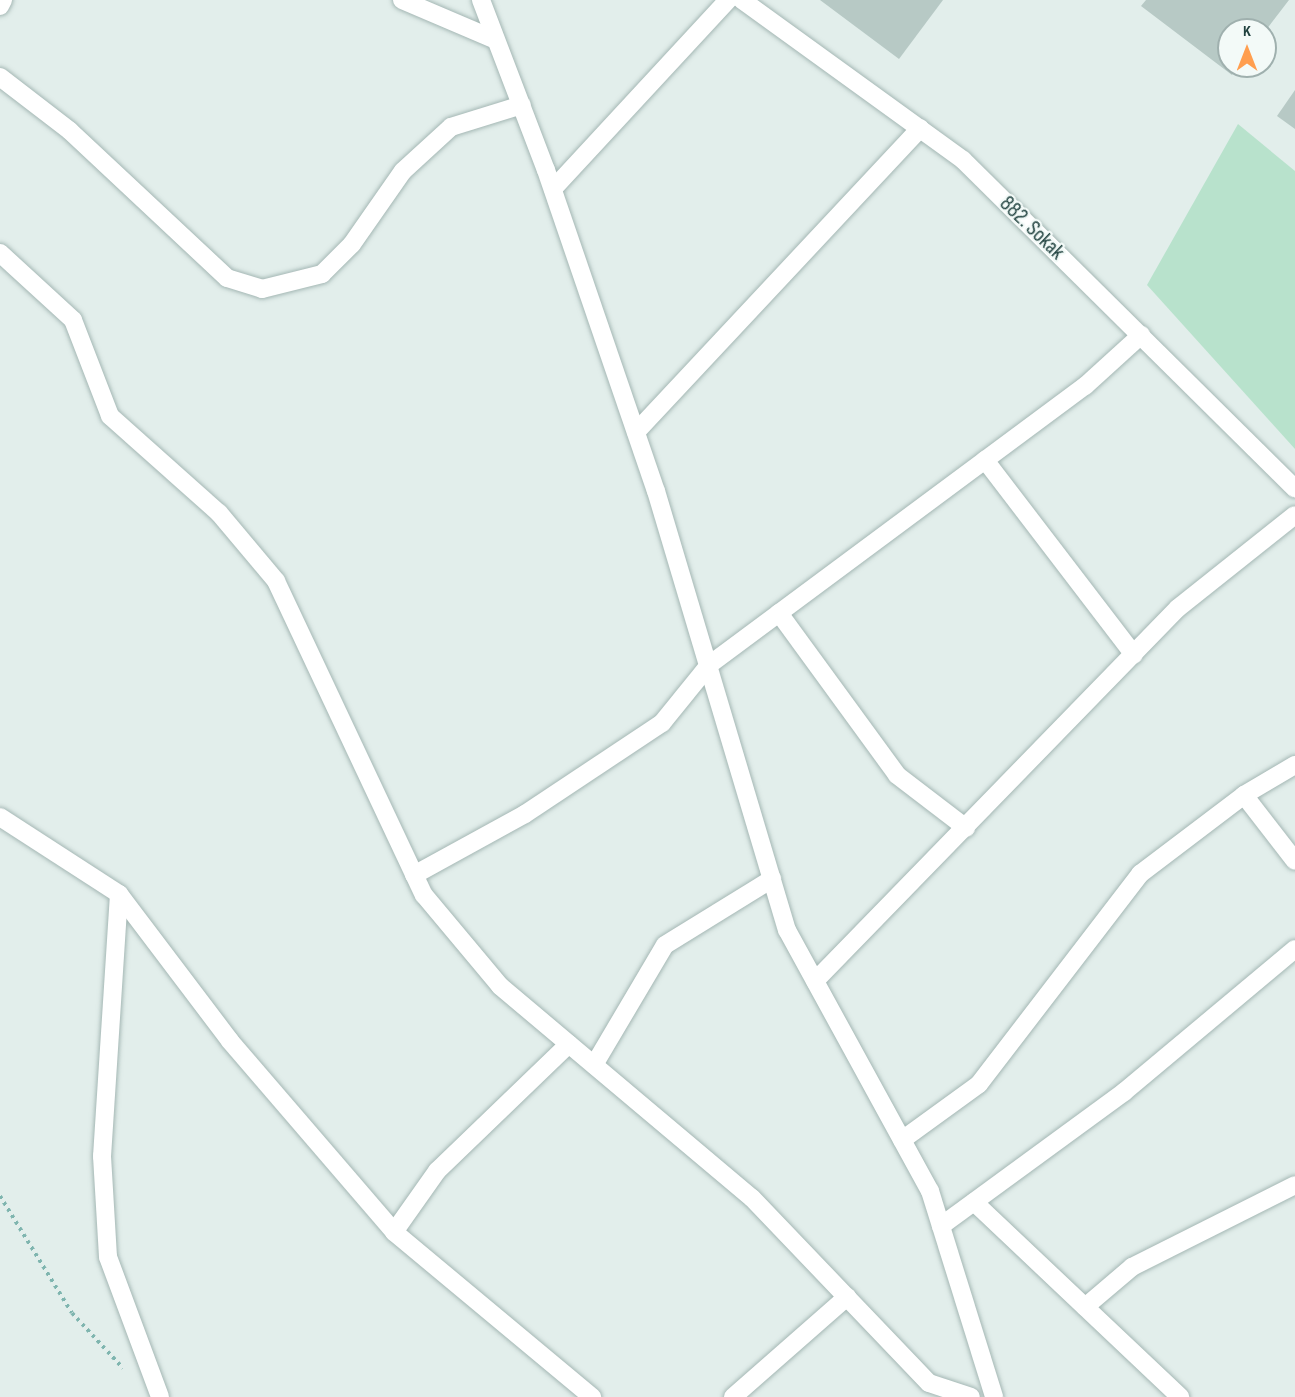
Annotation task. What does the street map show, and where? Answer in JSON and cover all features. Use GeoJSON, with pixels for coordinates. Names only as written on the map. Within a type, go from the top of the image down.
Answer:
{"type":"FeatureCollection","features":[{"type":"Feature","properties":{"kind":"street"},"geometry":{"type":"LineString","coordinates":[[0,6],[3,0]]}},
{"type":"Feature","properties":{"kind":"street"},"geometry":{"type":"LineString","coordinates":[[402,0],[496,40]]}},
{"type":"Feature","properties":{"kind":"street"},"geometry":{"type":"LineString","coordinates":[[481,0],[553,189],[636,432],[709,665],[787,930],[930,1191],[994,1397]]}},
{"type":"Feature","properties":{"kind":"street"},"geometry":{"type":"LineString","coordinates":[[553,189],[728,0]]}},
{"type":"Feature","properties":{"kind":"street","name":"882. Sokak"},"geometry":{"type":"LineString","coordinates":[[742,0],[963,160],[1295,489]]}},
{"type":"Feature","properties":{"kind":"street"},"geometry":{"type":"LineString","coordinates":[[0,77],[70,131],[227,278],[262,289],[322,274],[352,244],[403,171],[451,127],[522,105]]}},
{"type":"Feature","properties":{"kind":"street"},"geometry":{"type":"LineString","coordinates":[[636,432],[920,128]]}},
{"type":"Feature","properties":{"kind":"street"},"geometry":{"type":"LineString","coordinates":[[0,253],[73,320],[110,416],[219,513],[276,582],[424,895],[500,986],[752,1198],[929,1383],[971,1397]]}},
{"type":"Feature","properties":{"kind":"street"},"geometry":{"type":"LineString","coordinates":[[414,875],[525,814],[662,723],[709,665],[1086,386],[1141,335]]}},
{"type":"Feature","properties":{"kind":"street"},"geometry":{"type":"LineString","coordinates":[[985,460],[1134,655]]}},
{"type":"Feature","properties":{"kind":"street"},"geometry":{"type":"LineString","coordinates":[[815,981],[1178,608],[1295,514]]}},
{"type":"Feature","properties":{"kind":"street"},"geometry":{"type":"LineString","coordinates":[[779,613],[897,775],[966,828]]}},
{"type":"Feature","properties":{"kind":"street"},"geometry":{"type":"LineString","coordinates":[[902,1140],[979,1083],[1140,874],[1244,795],[1295,765]]}},
{"type":"Feature","properties":{"kind":"street"},"geometry":{"type":"LineString","coordinates":[[1244,795],[1295,861]]}},
{"type":"Feature","properties":{"kind":"street"},"geometry":{"type":"LineString","coordinates":[[0,818],[119,894],[230,1041],[394,1232],[592,1397]]}},
{"type":"Feature","properties":{"kind":"street"},"geometry":{"type":"LineString","coordinates":[[594,1065],[665,945],[772,879]]}},
{"type":"Feature","properties":{"kind":"street"},"geometry":{"type":"LineString","coordinates":[[119,894],[102,1156],[108,1257],[160,1397]]}},
{"type":"Feature","properties":{"kind":"street"},"geometry":{"type":"LineString","coordinates":[[941,1226],[1124,1092],[1295,949]]}},
{"type":"Feature","properties":{"kind":"street"},"geometry":{"type":"LineString","coordinates":[[394,1232],[437,1171],[569,1044]]}},
{"type":"Feature","properties":{"kind":"street"},"geometry":{"type":"LineString","coordinates":[[1085,1307],[1132,1267],[1295,1185]]}},
{"type":"Feature","properties":{"kind":"street"},"geometry":{"type":"LineString","coordinates":[[974,1202],[1180,1397]]}},
{"type":"Feature","properties":{"kind":"street"},"geometry":{"type":"LineString","coordinates":[[733,1397],[846,1297]]}},
{"type":"Feature","properties":{"kind":"path"},"geometry":{"type":"LineString","coordinates":[[0,1196],[72,1313],[127,1372]]}},
{"type":"Feature","properties":{"kind":"green space"},"geometry":{"type":"Polygon","coordinates":[[[1238,124],[1295,171],[1295,449],[1147,285],[1238,124]]]}},
{"type":"Feature","properties":{"kind":"building"},"geometry":{"type":"Polygon","coordinates":[[[820,0],[943,0],[899,59],[820,0]]]}},
{"type":"Feature","properties":{"kind":"building"},"geometry":{"type":"Polygon","coordinates":[[[1146,0],[1289,0],[1275,18],[1217,18],[1217,64],[1141,6],[1146,0]]]}},
{"type":"Feature","properties":{"kind":"building"},"geometry":{"type":"Polygon","coordinates":[[[1295,90],[1295,129],[1277,116],[1295,90]]]}}]}
